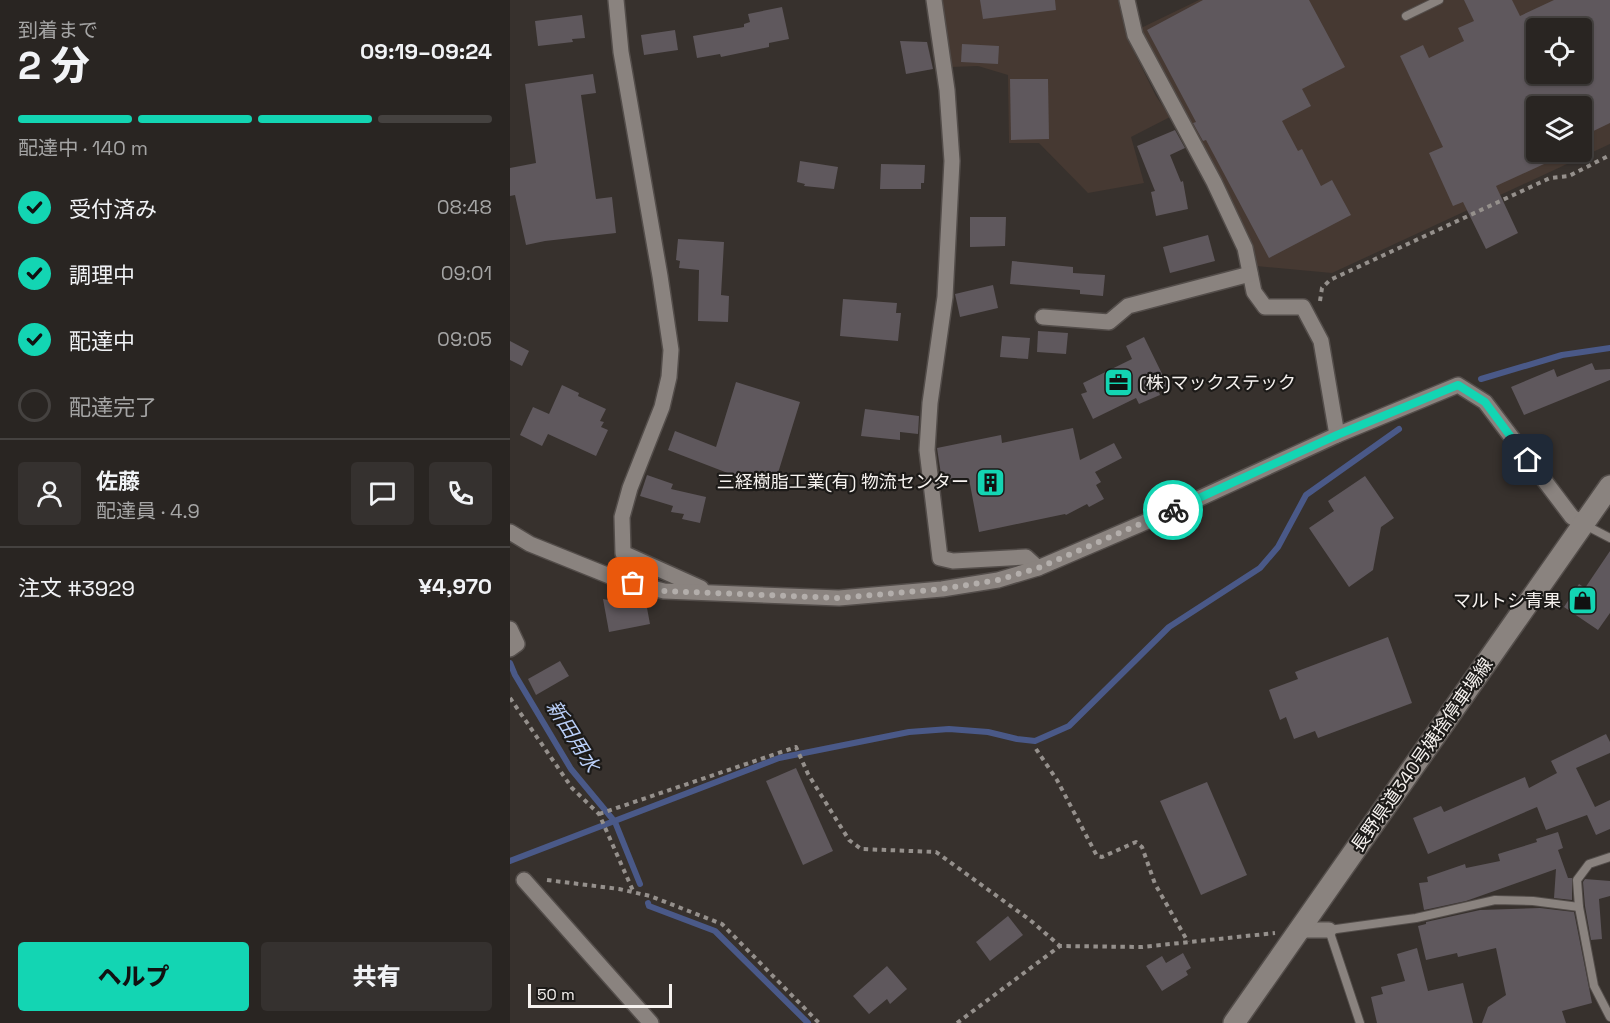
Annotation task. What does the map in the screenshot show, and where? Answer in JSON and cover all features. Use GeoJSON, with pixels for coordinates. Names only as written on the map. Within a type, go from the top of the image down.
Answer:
{"type":"FeatureCollection","features":[{"type":"Feature","properties":{"kind":"main road","name":"長野県道340号姨捨停車場線"},"geometry":{"type":"LineString","coordinates":[[1234,1023],[1610,486]]}},
{"type":"Feature","properties":{"kind":"street"},"geometry":{"type":"LineString","coordinates":[[616,0],[621,52],[671,350],[669,377],[662,407],[630,488],[622,517],[623,553],[707,591]]}},
{"type":"Feature","properties":{"kind":"street"},"geometry":{"type":"LineString","coordinates":[[933,0],[947,90],[952,161],[945,297],[930,403],[927,450],[940,558],[953,561],[1026,557],[1038,568]]}},
{"type":"Feature","properties":{"kind":"street"},"geometry":{"type":"LineString","coordinates":[[1128,0],[1135,35],[1214,182],[1245,248],[1254,292],[1264,308],[1303,307],[1321,341],[1337,435]]}},
{"type":"Feature","properties":{"kind":"street"},"geometry":{"type":"LineString","coordinates":[[1043,317],[1109,322],[1128,306],[1250,274]]}},
{"type":"Feature","properties":{"kind":"street"},"geometry":{"type":"LineString","coordinates":[[510,532],[530,544],[617,579],[664,591],[839,598],[942,589],[998,580],[1038,568],[1337,435],[1458,385],[1485,402],[1572,517],[1584,524]]}},
{"type":"Feature","properties":{"kind":"street"},"geometry":{"type":"LineString","coordinates":[[510,629],[514,647]]}},
{"type":"Feature","properties":{"kind":"street"},"geometry":{"type":"LineString","coordinates":[[524,880],[651,1023]]}},
{"type":"Feature","properties":{"kind":"street"},"geometry":{"type":"LineString","coordinates":[[1299,930],[1329,930]]}},
{"type":"Feature","properties":{"kind":"lane"},"geometry":{"type":"LineString","coordinates":[[1406,15],[1439,0]]}},
{"type":"Feature","properties":{"kind":"lane"},"geometry":{"type":"LineString","coordinates":[[1584,524],[1610,538]]}},
{"type":"Feature","properties":{"kind":"lane"},"geometry":{"type":"LineString","coordinates":[[1610,857],[1589,864],[1577,880],[1579,907],[1594,986],[1610,1017]]}},
{"type":"Feature","properties":{"kind":"lane"},"geometry":{"type":"LineString","coordinates":[[1360,1023],[1329,930],[1416,918],[1495,900],[1579,907]]}},
{"type":"Feature","properties":{"kind":"path"},"geometry":{"type":"LineString","coordinates":[[1320,307],[1322,288],[1330,280],[1550,178],[1569,176],[1610,155]]}},
{"type":"Feature","properties":{"kind":"path"},"geometry":{"type":"LineString","coordinates":[[510,698],[572,788],[598,814],[634,893]]}},
{"type":"Feature","properties":{"kind":"path"},"geometry":{"type":"LineString","coordinates":[[598,814],[796,747],[808,774],[849,840],[861,849],[936,852],[1030,920],[1060,946]]}},
{"type":"Feature","properties":{"kind":"path"},"geometry":{"type":"LineString","coordinates":[[1036,749],[1057,780],[1097,856],[1102,857],[1136,842],[1142,847],[1155,884],[1188,942]]}},
{"type":"Feature","properties":{"kind":"path"},"geometry":{"type":"LineString","coordinates":[[524,880],[545,879],[650,896],[722,924],[819,1023]]}},
{"type":"Feature","properties":{"kind":"path"},"geometry":{"type":"LineString","coordinates":[[957,1023],[1060,946],[1142,947],[1299,930]]}},
{"type":"Feature","properties":{"kind":"shaded area"},"geometry":{"type":"Polygon","coordinates":[[[941,0],[1118,0],[1127,38],[1156,96],[1170,117],[1131,137],[1144,183],[1088,193],[1039,143],[1009,143],[1008,75],[978,66],[951,67],[941,0]]]}},
{"type":"Feature","properties":{"kind":"shaded area"},"geometry":{"type":"Polygon","coordinates":[[[1199,0],[1610,0],[1610,144],[1592,152],[1592,96],[1526,96],[1526,162],[1571,162],[1332,273],[1256,266],[1252,245],[1141,28],[1199,0]]]}},
{"type":"Feature","properties":{"kind":"building"},"geometry":{"type":"Polygon","coordinates":[[[980,0],[1055,0],[1056,10],[983,19],[980,0]]]}},
{"type":"Feature","properties":{"kind":"building"},"geometry":{"type":"Polygon","coordinates":[[[1203,0],[1309,0],[1345,67],[1302,89],[1311,106],[1282,121],[1298,151],[1302,149],[1321,186],[1332,180],[1351,215],[1269,258],[1206,140],[1203,141],[1193,123],[1196,122],[1147,30],[1203,0]]]}},
{"type":"Feature","properties":{"kind":"building"},"geometry":{"type":"Polygon","coordinates":[[[1464,0],[1512,0],[1520,16],[1554,0],[1610,0],[1610,123],[1592,132],[1592,96],[1526,96],[1526,162],[1548,162],[1496,186],[1518,233],[1486,249],[1463,202],[1453,206],[1429,153],[1443,147],[1400,56],[1423,45],[1429,58],[1464,41],[1458,28],[1474,21],[1464,0]]]}},
{"type":"Feature","properties":{"kind":"building"},"geometry":{"type":"Polygon","coordinates":[[[782,7],[789,39],[769,43],[769,47],[721,57],[720,54],[697,58],[693,36],[744,27],[744,24],[750,22],[748,14],[782,7]]]}},
{"type":"Feature","properties":{"kind":"building"},"geometry":{"type":"Polygon","coordinates":[[[582,15],[585,38],[572,39],[573,42],[538,46],[535,21],[582,15]]]}},
{"type":"Feature","properties":{"kind":"building"},"geometry":{"type":"Polygon","coordinates":[[[675,30],[678,50],[644,55],[641,35],[675,30]]]}},
{"type":"Feature","properties":{"kind":"building"},"geometry":{"type":"Polygon","coordinates":[[[900,41],[927,42],[933,69],[906,74],[900,41]]]}},
{"type":"Feature","properties":{"kind":"building"},"geometry":{"type":"Polygon","coordinates":[[[962,44],[999,46],[998,64],[961,62],[962,44]]]}},
{"type":"Feature","properties":{"kind":"building"},"geometry":{"type":"Polygon","coordinates":[[[593,74],[596,93],[581,95],[596,199],[612,197],[616,233],[526,245],[515,195],[510,196],[510,168],[536,163],[525,84],[593,74]]]}},
{"type":"Feature","properties":{"kind":"building"},"geometry":{"type":"Polygon","coordinates":[[[1010,79],[1048,79],[1049,139],[1011,140],[1010,79]]]}},
{"type":"Feature","properties":{"kind":"building"},"geometry":{"type":"Polygon","coordinates":[[[1175,130],[1185,148],[1170,155],[1181,182],[1183,181],[1188,209],[1156,216],[1151,192],[1155,191],[1137,146],[1175,130]]]}},
{"type":"Feature","properties":{"kind":"building"},"geometry":{"type":"Polygon","coordinates":[[[800,161],[838,167],[834,189],[804,186],[805,184],[797,182],[800,161]]]}},
{"type":"Feature","properties":{"kind":"building"},"geometry":{"type":"Polygon","coordinates":[[[881,164],[925,165],[924,183],[921,183],[921,189],[880,189],[881,164]]]}},
{"type":"Feature","properties":{"kind":"building"},"geometry":{"type":"Polygon","coordinates":[[[970,217],[1006,217],[1005,246],[970,247],[970,217]]]}},
{"type":"Feature","properties":{"kind":"building"},"geometry":{"type":"Polygon","coordinates":[[[1208,235],[1215,261],[1170,273],[1163,247],[1208,235]]]}},
{"type":"Feature","properties":{"kind":"building"},"geometry":{"type":"Polygon","coordinates":[[[678,239],[724,242],[721,295],[729,296],[728,322],[698,321],[699,270],[679,268],[680,261],[676,260],[678,239]]]}},
{"type":"Feature","properties":{"kind":"building"},"geometry":{"type":"Polygon","coordinates":[[[1012,261],[1073,267],[1073,273],[1105,275],[1103,296],[1080,294],[1080,290],[1010,284],[1012,261]]]}},
{"type":"Feature","properties":{"kind":"building"},"geometry":{"type":"Polygon","coordinates":[[[993,285],[998,308],[960,317],[955,294],[993,285]]]}},
{"type":"Feature","properties":{"kind":"building"},"geometry":{"type":"Polygon","coordinates":[[[843,299],[897,303],[896,313],[901,313],[898,341],[840,336],[843,299]]]}},
{"type":"Feature","properties":{"kind":"building"},"geometry":{"type":"Polygon","coordinates":[[[1038,331],[1068,333],[1066,354],[1037,352],[1038,331]]]}},
{"type":"Feature","properties":{"kind":"building"},"geometry":{"type":"Polygon","coordinates":[[[1002,336],[1030,338],[1028,359],[1000,357],[1002,336]]]}},
{"type":"Feature","properties":{"kind":"building"},"geometry":{"type":"Polygon","coordinates":[[[1144,337],[1168,386],[1158,390],[1160,395],[1139,404],[1136,398],[1093,419],[1081,394],[1087,392],[1083,383],[1132,359],[1126,346],[1144,337]]]}},
{"type":"Feature","properties":{"kind":"building"},"geometry":{"type":"Polygon","coordinates":[[[510,341],[529,351],[522,366],[510,360],[510,341]]]}},
{"type":"Feature","properties":{"kind":"building"},"geometry":{"type":"Polygon","coordinates":[[[1592,363],[1595,370],[1610,369],[1610,380],[1524,415],[1511,387],[1554,369],[1557,377],[1592,363]]]}},
{"type":"Feature","properties":{"kind":"building"},"geometry":{"type":"Polygon","coordinates":[[[736,382],[800,402],[778,473],[774,472],[769,489],[668,450],[675,431],[716,447],[736,382]]]}},
{"type":"Feature","properties":{"kind":"building"},"geometry":{"type":"Polygon","coordinates":[[[562,385],[579,393],[578,396],[606,409],[600,421],[604,422],[601,427],[608,430],[596,456],[548,434],[542,446],[520,435],[533,407],[549,414],[562,385]]]}},
{"type":"Feature","properties":{"kind":"building"},"geometry":{"type":"Polygon","coordinates":[[[865,409],[919,416],[918,434],[900,432],[900,440],[861,436],[865,409]]]}},
{"type":"Feature","properties":{"kind":"building"},"geometry":{"type":"Polygon","coordinates":[[[1073,428],[1080,460],[1114,443],[1122,458],[1095,472],[1101,482],[1096,485],[1104,499],[1089,507],[1087,504],[1066,515],[979,532],[969,479],[951,483],[951,479],[942,481],[937,448],[1001,435],[1002,443],[1073,428]]]}},
{"type":"Feature","properties":{"kind":"building"},"geometry":{"type":"Polygon","coordinates":[[[647,475],[673,484],[671,489],[706,497],[700,523],[682,519],[684,514],[671,512],[673,506],[640,496],[647,475]]]}},
{"type":"Feature","properties":{"kind":"building"},"geometry":{"type":"Polygon","coordinates":[[[1365,476],[1394,518],[1381,527],[1373,570],[1349,587],[1309,528],[1334,511],[1328,501],[1365,476]]]}},
{"type":"Feature","properties":{"kind":"building"},"geometry":{"type":"Polygon","coordinates":[[[1610,551],[1610,613],[1598,630],[1564,607],[1579,584],[1585,588],[1610,551]]]}},
{"type":"Feature","properties":{"kind":"building"},"geometry":{"type":"Polygon","coordinates":[[[603,599],[647,608],[650,624],[609,632],[603,599]]]}},
{"type":"Feature","properties":{"kind":"building"},"geometry":{"type":"Polygon","coordinates":[[[1388,637],[1412,703],[1318,738],[1315,731],[1294,739],[1286,717],[1280,720],[1269,690],[1298,679],[1295,672],[1388,637]]]}},
{"type":"Feature","properties":{"kind":"building"},"geometry":{"type":"Polygon","coordinates":[[[560,661],[569,676],[536,695],[528,679],[560,661]]]}},
{"type":"Feature","properties":{"kind":"building"},"geometry":{"type":"Polygon","coordinates":[[[1606,734],[1610,742],[1610,753],[1576,768],[1595,807],[1610,800],[1610,829],[1596,835],[1587,815],[1546,830],[1537,807],[1428,854],[1413,818],[1441,806],[1444,812],[1525,777],[1529,788],[1557,773],[1551,761],[1606,734]]]}},
{"type":"Feature","properties":{"kind":"building"},"geometry":{"type":"Polygon","coordinates":[[[796,768],[833,851],[803,865],[766,781],[796,768]]]}},
{"type":"Feature","properties":{"kind":"building"},"geometry":{"type":"Polygon","coordinates":[[[1207,782],[1247,875],[1201,895],[1160,801],[1207,782]]]}},
{"type":"Feature","properties":{"kind":"building"},"geometry":{"type":"Polygon","coordinates":[[[1558,832],[1563,848],[1558,850],[1568,878],[1572,878],[1572,900],[1554,898],[1556,869],[1466,901],[1424,910],[1419,883],[1428,882],[1427,877],[1465,864],[1466,868],[1500,861],[1498,854],[1537,842],[1536,839],[1558,832]]]}},
{"type":"Feature","properties":{"kind":"building"},"geometry":{"type":"Polygon","coordinates":[[[1585,879],[1610,881],[1610,896],[1599,899],[1602,939],[1591,940],[1585,906],[1583,882],[1585,879]]]}},
{"type":"Feature","properties":{"kind":"building"},"geometry":{"type":"Polygon","coordinates":[[[1540,908],[1574,912],[1592,1003],[1562,1011],[1566,1023],[1482,1023],[1488,1007],[1506,995],[1496,948],[1458,957],[1457,953],[1426,960],[1418,926],[1426,922],[1480,910],[1540,908]]]}},
{"type":"Feature","properties":{"kind":"building"},"geometry":{"type":"Polygon","coordinates":[[[1008,916],[1023,935],[990,961],[976,942],[1008,916]]]}},
{"type":"Feature","properties":{"kind":"building"},"geometry":{"type":"Polygon","coordinates":[[[1417,948],[1428,991],[1463,983],[1473,1023],[1377,1023],[1371,997],[1383,994],[1381,987],[1405,981],[1397,954],[1417,948]]]}},
{"type":"Feature","properties":{"kind":"building"},"geometry":{"type":"Polygon","coordinates":[[[1183,953],[1191,968],[1186,971],[1188,975],[1162,991],[1146,966],[1162,956],[1166,963],[1183,953]]]}},
{"type":"Feature","properties":{"kind":"building"},"geometry":{"type":"Polygon","coordinates":[[[887,966],[907,989],[890,1004],[887,999],[869,1014],[853,996],[887,966]]]}},
{"type":"Feature","properties":{"kind":"waterway"},"geometry":{"type":"LineString","coordinates":[[1481,379],[1562,355],[1610,348]]}},
{"type":"Feature","properties":{"kind":"waterway"},"geometry":{"type":"LineString","coordinates":[[510,861],[779,758],[909,732],[949,729],[988,732],[1035,741],[1069,726],[1169,627],[1260,568],[1278,547],[1306,495],[1399,429]]}},
{"type":"Feature","properties":{"kind":"waterway","name":"新田用水"},"geometry":{"type":"LineString","coordinates":[[510,663],[571,769],[615,822],[640,884]]}},
{"type":"Feature","properties":{"kind":"waterway"},"geometry":{"type":"LineString","coordinates":[[648,903],[649,906],[715,931],[808,1023]]}},
{"type":"Feature","properties":{"kind":"way so far"},"geometry":{"type":"LineString","coordinates":[[633,583],[664,591],[839,598],[942,589],[998,580],[1038,568],[1173,510]]}},
{"type":"Feature","properties":{"kind":"place","name":"(株)マックステック"},"geometry":{"type":"Point","coordinates":[1118,383]}},
{"type":"Feature","properties":{"kind":"place","name":"三経樹脂工業(有) 物流センター"},"geometry":{"type":"Point","coordinates":[990,482]}},
{"type":"Feature","properties":{"kind":"place","name":"マルトシ青果"},"geometry":{"type":"Point","coordinates":[1582,601]}},
{"type":"Feature","properties":{"kind":"route"},"geometry":{"type":"LineString","coordinates":[[1173,510],[1337,435],[1458,385],[1485,402],[1528,460]]}}]}
